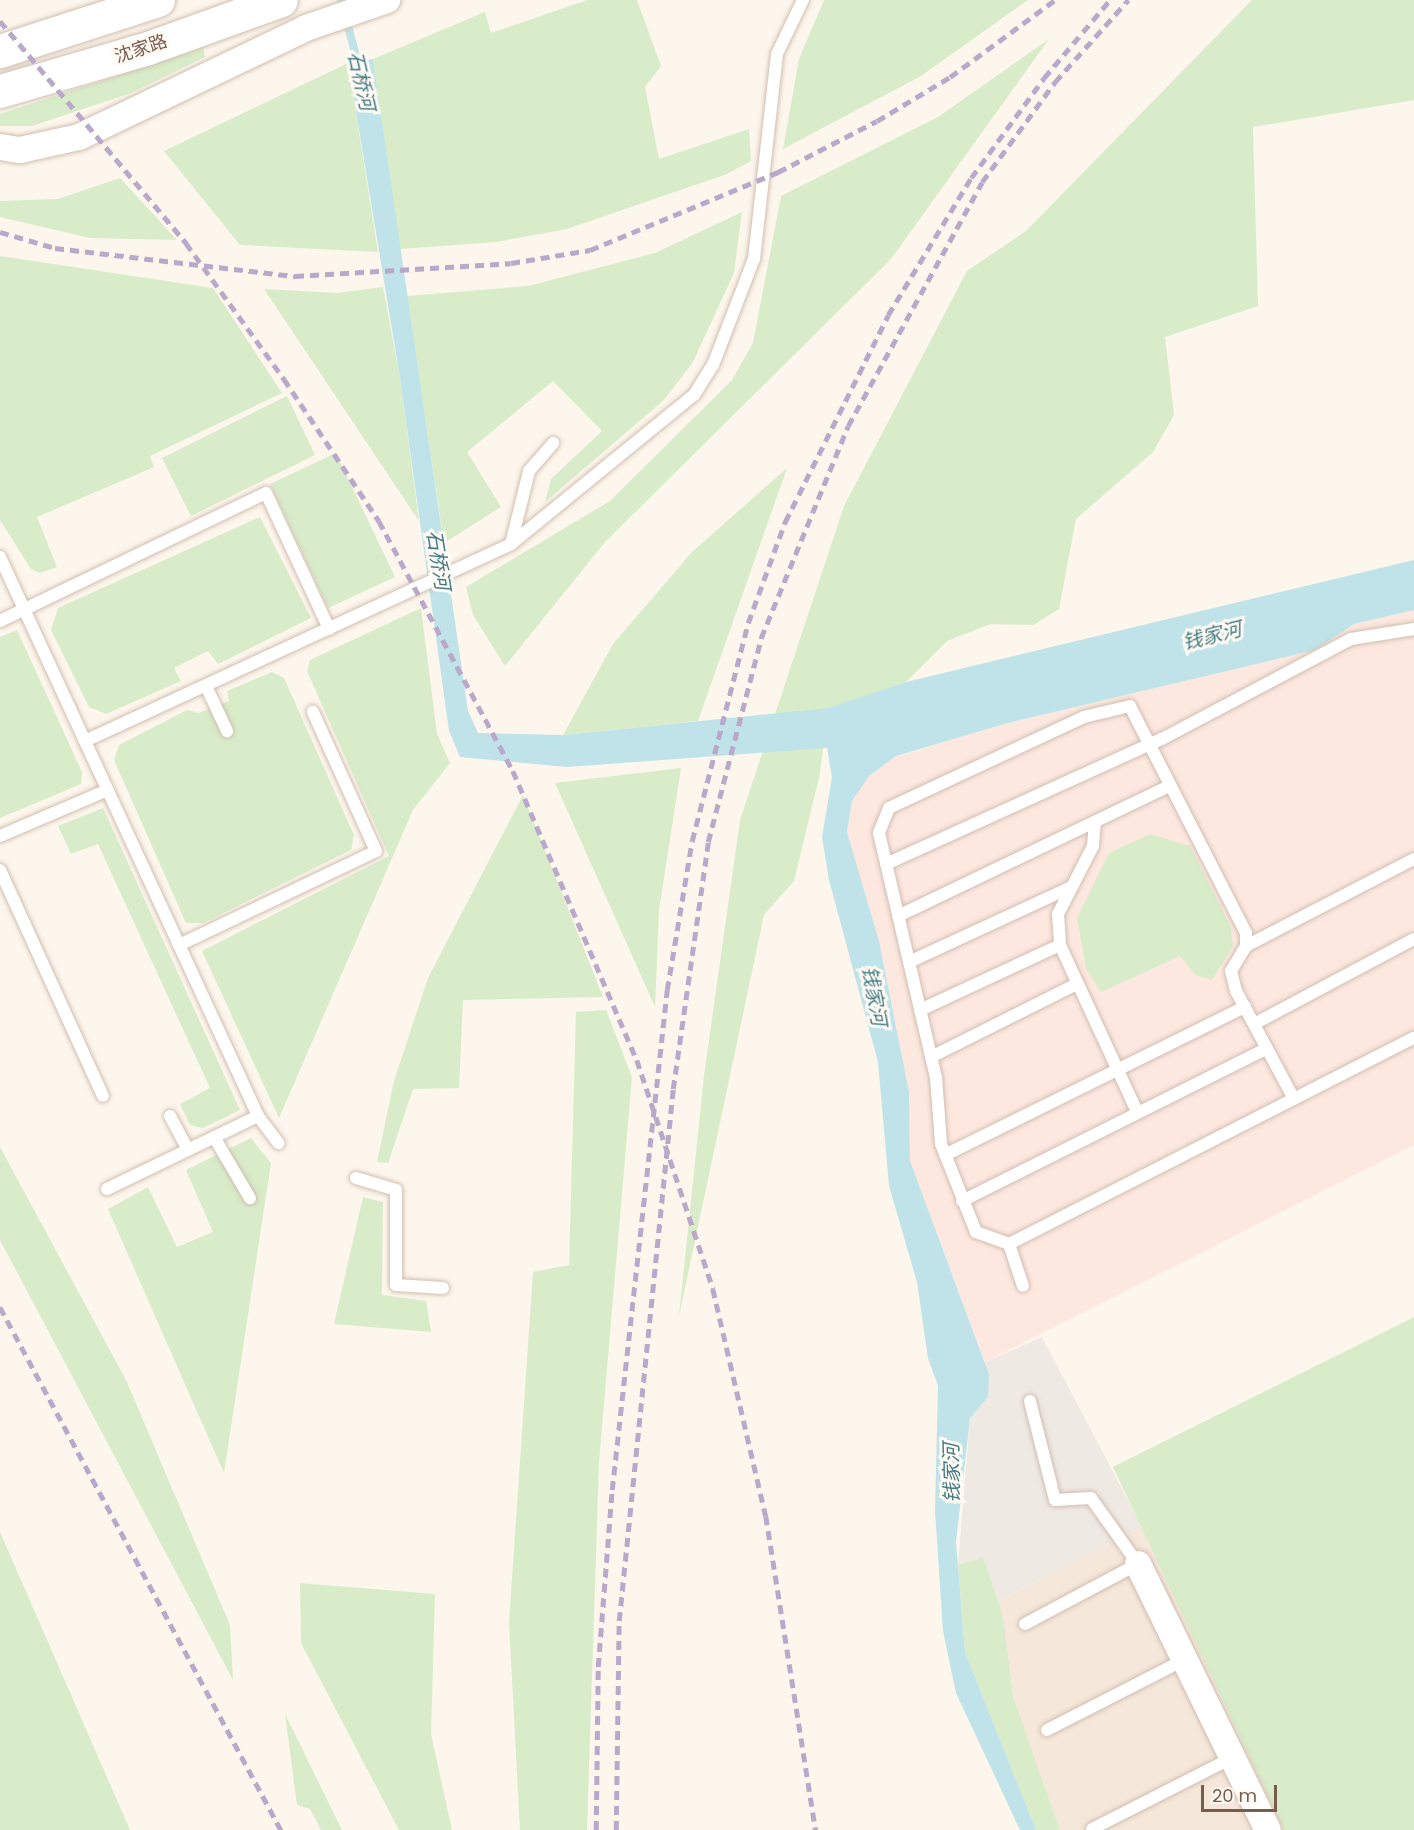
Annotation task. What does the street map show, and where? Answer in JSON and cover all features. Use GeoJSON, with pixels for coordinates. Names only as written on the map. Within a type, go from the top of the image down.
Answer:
{"type":"FeatureCollection","features":[{"type":"Feature","properties":{"kind":"main road"},"geometry":{"type":"LineString","coordinates":[[0,51],[158,0]]}},
{"type":"Feature","properties":{"kind":"main road","name":"沈家路"},"geometry":{"type":"LineString","coordinates":[[0,91],[148,48],[281,0]]}},
{"type":"Feature","properties":{"kind":"street"},"geometry":{"type":"LineString","coordinates":[[0,147],[20,150],[79,137],[329,21],[387,0]]}},
{"type":"Feature","properties":{"kind":"street"},"geometry":{"type":"LineString","coordinates":[[1138,1564],[1268,1830]]}},
{"type":"Feature","properties":{"kind":"lane"},"geometry":{"type":"LineString","coordinates":[[85,741],[510,544],[694,395],[713,365],[754,259],[777,54],[803,0]]}},
{"type":"Feature","properties":{"kind":"lane"},"geometry":{"type":"LineString","coordinates":[[510,544],[529,471],[553,443]]}},
{"type":"Feature","properties":{"kind":"lane"},"geometry":{"type":"LineString","coordinates":[[0,621],[266,493],[329,629]]}},
{"type":"Feature","properties":{"kind":"lane"},"geometry":{"type":"LineString","coordinates":[[0,557],[258,1116],[278,1143]]}},
{"type":"Feature","properties":{"kind":"lane"},"geometry":{"type":"LineString","coordinates":[[886,864],[1146,743],[1351,639],[1414,629]]}},
{"type":"Feature","properties":{"kind":"lane"},"geometry":{"type":"LineString","coordinates":[[206,686],[227,731]]}},
{"type":"Feature","properties":{"kind":"lane"},"geometry":{"type":"LineString","coordinates":[[1294,1099],[1245,1007],[1231,971],[1246,946],[1246,933],[1146,743],[1130,706],[1084,717],[889,808],[879,833],[931,1057],[945,1155],[976,1232],[1010,1244],[1414,1038]]}},
{"type":"Feature","properties":{"kind":"lane"},"geometry":{"type":"LineString","coordinates":[[179,945],[376,851],[313,712]]}},
{"type":"Feature","properties":{"kind":"lane"},"geometry":{"type":"LineString","coordinates":[[898,916],[1169,786]]}},
{"type":"Feature","properties":{"kind":"lane"},"geometry":{"type":"LineString","coordinates":[[0,836],[108,790]]}},
{"type":"Feature","properties":{"kind":"lane"},"geometry":{"type":"LineString","coordinates":[[1095,822],[1093,846],[1058,914],[1060,945],[1075,985],[1137,1112]]}},
{"type":"Feature","properties":{"kind":"lane"},"geometry":{"type":"LineString","coordinates":[[1246,946],[1414,860]]}},
{"type":"Feature","properties":{"kind":"lane"},"geometry":{"type":"LineString","coordinates":[[0,870],[103,1096]]}},
{"type":"Feature","properties":{"kind":"lane"},"geometry":{"type":"LineString","coordinates":[[909,962],[1071,887]]}},
{"type":"Feature","properties":{"kind":"lane"},"geometry":{"type":"LineString","coordinates":[[1254,1024],[1414,939]]}},
{"type":"Feature","properties":{"kind":"lane"},"geometry":{"type":"LineString","coordinates":[[920,1010],[1060,945]]}},
{"type":"Feature","properties":{"kind":"lane"},"geometry":{"type":"LineString","coordinates":[[931,1057],[1075,985]]}},
{"type":"Feature","properties":{"kind":"lane"},"geometry":{"type":"LineString","coordinates":[[945,1155],[1245,1007]]}},
{"type":"Feature","properties":{"kind":"lane"},"geometry":{"type":"LineString","coordinates":[[962,1201],[1267,1048]]}},
{"type":"Feature","properties":{"kind":"lane"},"geometry":{"type":"LineString","coordinates":[[170,1116],[188,1150]]}},
{"type":"Feature","properties":{"kind":"lane"},"geometry":{"type":"LineString","coordinates":[[107,1189],[258,1116]]}},
{"type":"Feature","properties":{"kind":"lane"},"geometry":{"type":"LineString","coordinates":[[214,1137],[250,1198]]}},
{"type":"Feature","properties":{"kind":"lane"},"geometry":{"type":"LineString","coordinates":[[356,1179],[396,1190],[396,1285],[443,1288]]}},
{"type":"Feature","properties":{"kind":"lane"},"geometry":{"type":"LineString","coordinates":[[1010,1244],[1023,1286]]}},
{"type":"Feature","properties":{"kind":"lane"},"geometry":{"type":"LineString","coordinates":[[1025,1624],[1138,1564],[1090,1498],[1055,1500],[1030,1401]]}},
{"type":"Feature","properties":{"kind":"lane"},"geometry":{"type":"LineString","coordinates":[[1047,1730],[1184,1659]]}},
{"type":"Feature","properties":{"kind":"lane"},"geometry":{"type":"LineString","coordinates":[[1092,1829],[1232,1758]]}},
{"type":"Feature","properties":{"kind":"shaded area"},"geometry":{"type":"Polygon","coordinates":[[[1414,610],[1414,1145],[985,1362],[910,1161],[909,1092],[879,941],[847,832],[852,801],[869,776],[895,757],[1008,723],[1315,650],[1354,624],[1414,610]]]}},
{"type":"Feature","properties":{"kind":"shaded area"},"geometry":{"type":"Polygon","coordinates":[[[1042,1337],[1142,1527],[998,1601],[983,1557],[958,1565],[970,1418],[988,1397],[985,1362],[1042,1337]]]}},
{"type":"Feature","properties":{"kind":"shaded area"},"geometry":{"type":"Polygon","coordinates":[[[1142,1527],[1288,1830],[1060,1830],[1013,1696],[998,1601],[1142,1527]]]}},
{"type":"Feature","properties":{"kind":"green space"},"geometry":{"type":"Polygon","coordinates":[[[587,0],[637,0],[661,66],[645,87],[659,159],[749,129],[751,161],[727,174],[567,229],[496,242],[400,249],[373,59],[485,12],[491,33],[587,0]]]}},
{"type":"Feature","properties":{"kind":"green space"},"geometry":{"type":"Polygon","coordinates":[[[824,0],[1028,0],[921,76],[783,149],[799,59],[824,0]]]}},
{"type":"Feature","properties":{"kind":"green space"},"geometry":{"type":"Polygon","coordinates":[[[1252,0],[1414,0],[1414,100],[1253,127],[1258,306],[1165,337],[1174,415],[1153,452],[1076,519],[1059,609],[1033,625],[991,624],[947,641],[906,682],[828,709],[820,773],[794,881],[764,915],[679,1316],[704,1076],[740,820],[844,506],[967,271],[1026,231],[1252,0]]]}},
{"type":"Feature","properties":{"kind":"green space"},"geometry":{"type":"Polygon","coordinates":[[[1049,39],[891,259],[605,542],[505,666],[473,615],[466,587],[610,501],[732,380],[753,343],[781,196],[938,117],[1049,39]]]}},
{"type":"Feature","properties":{"kind":"green space"},"geometry":{"type":"Polygon","coordinates":[[[203,48],[205,57],[131,93],[32,126],[0,126],[0,114],[203,48]]]}},
{"type":"Feature","properties":{"kind":"green space"},"geometry":{"type":"Polygon","coordinates":[[[348,63],[378,252],[240,245],[164,151],[348,63]]]}},
{"type":"Feature","properties":{"kind":"green space"},"geometry":{"type":"Polygon","coordinates":[[[120,178],[177,240],[90,238],[0,217],[0,201],[58,199],[120,178]]]}},
{"type":"Feature","properties":{"kind":"green space"},"geometry":{"type":"Polygon","coordinates":[[[742,212],[734,273],[693,362],[664,400],[545,502],[551,479],[602,431],[553,381],[467,452],[501,507],[444,543],[407,296],[528,286],[655,253],[742,212]]]}},
{"type":"Feature","properties":{"kind":"green space"},"geometry":{"type":"Polygon","coordinates":[[[0,256],[213,288],[282,393],[150,456],[154,467],[37,517],[57,567],[40,573],[31,569],[0,520],[0,256]]]}},
{"type":"Feature","properties":{"kind":"green space"},"geometry":{"type":"Polygon","coordinates":[[[383,287],[400,378],[419,521],[264,289],[338,293],[383,287]]]}},
{"type":"Feature","properties":{"kind":"green space"},"geometry":{"type":"Polygon","coordinates":[[[287,396],[315,455],[191,516],[162,458],[287,396]]]}},
{"type":"Feature","properties":{"kind":"green space"},"geometry":{"type":"Polygon","coordinates":[[[336,453],[395,577],[328,608],[270,484],[336,453]]]}},
{"type":"Feature","properties":{"kind":"green space"},"geometry":{"type":"Polygon","coordinates":[[[787,468],[698,721],[563,735],[613,644],[692,552],[787,468]]]}},
{"type":"Feature","properties":{"kind":"green space"},"geometry":{"type":"Polygon","coordinates":[[[260,517],[311,618],[218,664],[208,651],[174,668],[181,681],[106,714],[89,707],[51,630],[58,608],[260,517]]]}},
{"type":"Feature","properties":{"kind":"green space"},"geometry":{"type":"Polygon","coordinates":[[[421,608],[437,734],[450,763],[413,810],[279,1118],[202,951],[389,856],[307,671],[310,660],[421,608]]]}},
{"type":"Feature","properties":{"kind":"green space"},"geometry":{"type":"Polygon","coordinates":[[[17,630],[82,772],[81,784],[0,818],[0,637],[17,630]]]}},
{"type":"Feature","properties":{"kind":"green space"},"geometry":{"type":"Polygon","coordinates":[[[272,672],[284,678],[354,835],[351,850],[203,923],[186,923],[114,760],[119,745],[187,710],[199,713],[229,701],[227,691],[272,672]]]}},
{"type":"Feature","properties":{"kind":"green space"},"geometry":{"type":"Polygon","coordinates":[[[681,768],[659,910],[655,1007],[555,783],[681,768]]]}},
{"type":"Feature","properties":{"kind":"green space"},"geometry":{"type":"Polygon","coordinates":[[[523,795],[603,997],[463,1000],[459,1088],[413,1089],[388,1163],[377,1162],[394,1081],[428,978],[523,795]]]}},
{"type":"Feature","properties":{"kind":"green space"},"geometry":{"type":"Polygon","coordinates":[[[103,808],[240,1110],[203,1128],[190,1125],[180,1104],[210,1088],[98,844],[71,854],[58,826],[103,808]]]}},
{"type":"Feature","properties":{"kind":"green space"},"geometry":{"type":"Polygon","coordinates":[[[1150,834],[1190,846],[1231,927],[1233,946],[1212,980],[1195,975],[1180,956],[1101,992],[1086,969],[1077,918],[1109,853],[1150,834]]]}},
{"type":"Feature","properties":{"kind":"green space"},"geometry":{"type":"Polygon","coordinates":[[[606,1010],[632,1077],[599,1462],[587,1830],[520,1830],[509,1622],[533,1272],[569,1265],[576,1012],[606,1010]]]}},
{"type":"Feature","properties":{"kind":"green space"},"geometry":{"type":"Polygon","coordinates":[[[251,1138],[271,1163],[224,1473],[108,1209],[148,1187],[177,1247],[213,1232],[186,1170],[251,1138]]]}},
{"type":"Feature","properties":{"kind":"green space"},"geometry":{"type":"Polygon","coordinates":[[[0,1147],[126,1380],[230,1625],[233,1680],[0,1240],[0,1147]]]}},
{"type":"Feature","properties":{"kind":"green space"},"geometry":{"type":"Polygon","coordinates":[[[363,1197],[383,1202],[382,1295],[426,1301],[431,1332],[334,1324],[363,1197]]]}},
{"type":"Feature","properties":{"kind":"green space"},"geometry":{"type":"Polygon","coordinates":[[[1414,1317],[1414,1830],[1284,1830],[1113,1467],[1414,1317]]]}},
{"type":"Feature","properties":{"kind":"green space"},"geometry":{"type":"Polygon","coordinates":[[[0,1532],[130,1830],[0,1830],[0,1532]]]}},
{"type":"Feature","properties":{"kind":"green space"},"geometry":{"type":"Polygon","coordinates":[[[983,1557],[1003,1616],[1013,1696],[1060,1830],[1036,1830],[965,1652],[958,1565],[983,1557]]]}},
{"type":"Feature","properties":{"kind":"green space"},"geometry":{"type":"Polygon","coordinates":[[[300,1583],[435,1594],[431,1734],[452,1830],[399,1830],[301,1643],[300,1583]]]}},
{"type":"Feature","properties":{"kind":"green space"},"geometry":{"type":"Polygon","coordinates":[[[285,1714],[342,1830],[321,1830],[310,1809],[297,1805],[285,1714]]]}},
{"type":"Feature","properties":{"kind":"water","name":"钱家河"},"geometry":{"type":"Polygon","coordinates":[[[373,59],[468,711],[478,733],[563,735],[828,708],[906,682],[1414,560],[1414,610],[1354,624],[1315,650],[1008,723],[896,756],[869,776],[852,801],[847,832],[879,941],[909,1092],[910,1161],[989,1374],[988,1397],[970,1418],[956,1542],[965,1652],[1036,1830],[1020,1830],[956,1693],[943,1631],[935,1511],[938,1386],[928,1358],[917,1282],[889,1186],[878,1062],[829,880],[822,837],[832,777],[827,748],[567,767],[460,757],[449,731],[400,378],[348,63],[373,59]]]}},
{"type":"Feature","properties":{"kind":"waterway","name":"石桥河"},"geometry":{"type":"LineString","coordinates":[[341,0],[360,71]]}},
{"type":"Feature","properties":{"kind":"railway"},"geometry":{"type":"LineString","coordinates":[[0,232],[55,248],[295,276],[511,263],[590,250],[778,172],[877,121],[950,77],[1055,0]]}},
{"type":"Feature","properties":{"kind":"railway"},"geometry":{"type":"LineString","coordinates":[[596,1830],[598,1667],[612,1490],[667,990],[692,841],[748,623],[785,522],[888,315],[971,178],[1044,78],[1110,0]]}},
{"type":"Feature","properties":{"kind":"railway"},"geometry":{"type":"LineString","coordinates":[[616,1830],[619,1621],[673,1089],[708,842],[761,638],[848,426],[982,182],[1055,82],[1128,0]]}},
{"type":"Feature","properties":{"kind":"railway"},"geometry":{"type":"LineString","coordinates":[[0,21],[186,243],[284,379],[379,521],[513,771],[637,1060],[713,1289],[766,1516],[816,1830]]}},
{"type":"Feature","properties":{"kind":"railway"},"geometry":{"type":"LineString","coordinates":[[0,1307],[281,1830]]}}]}
